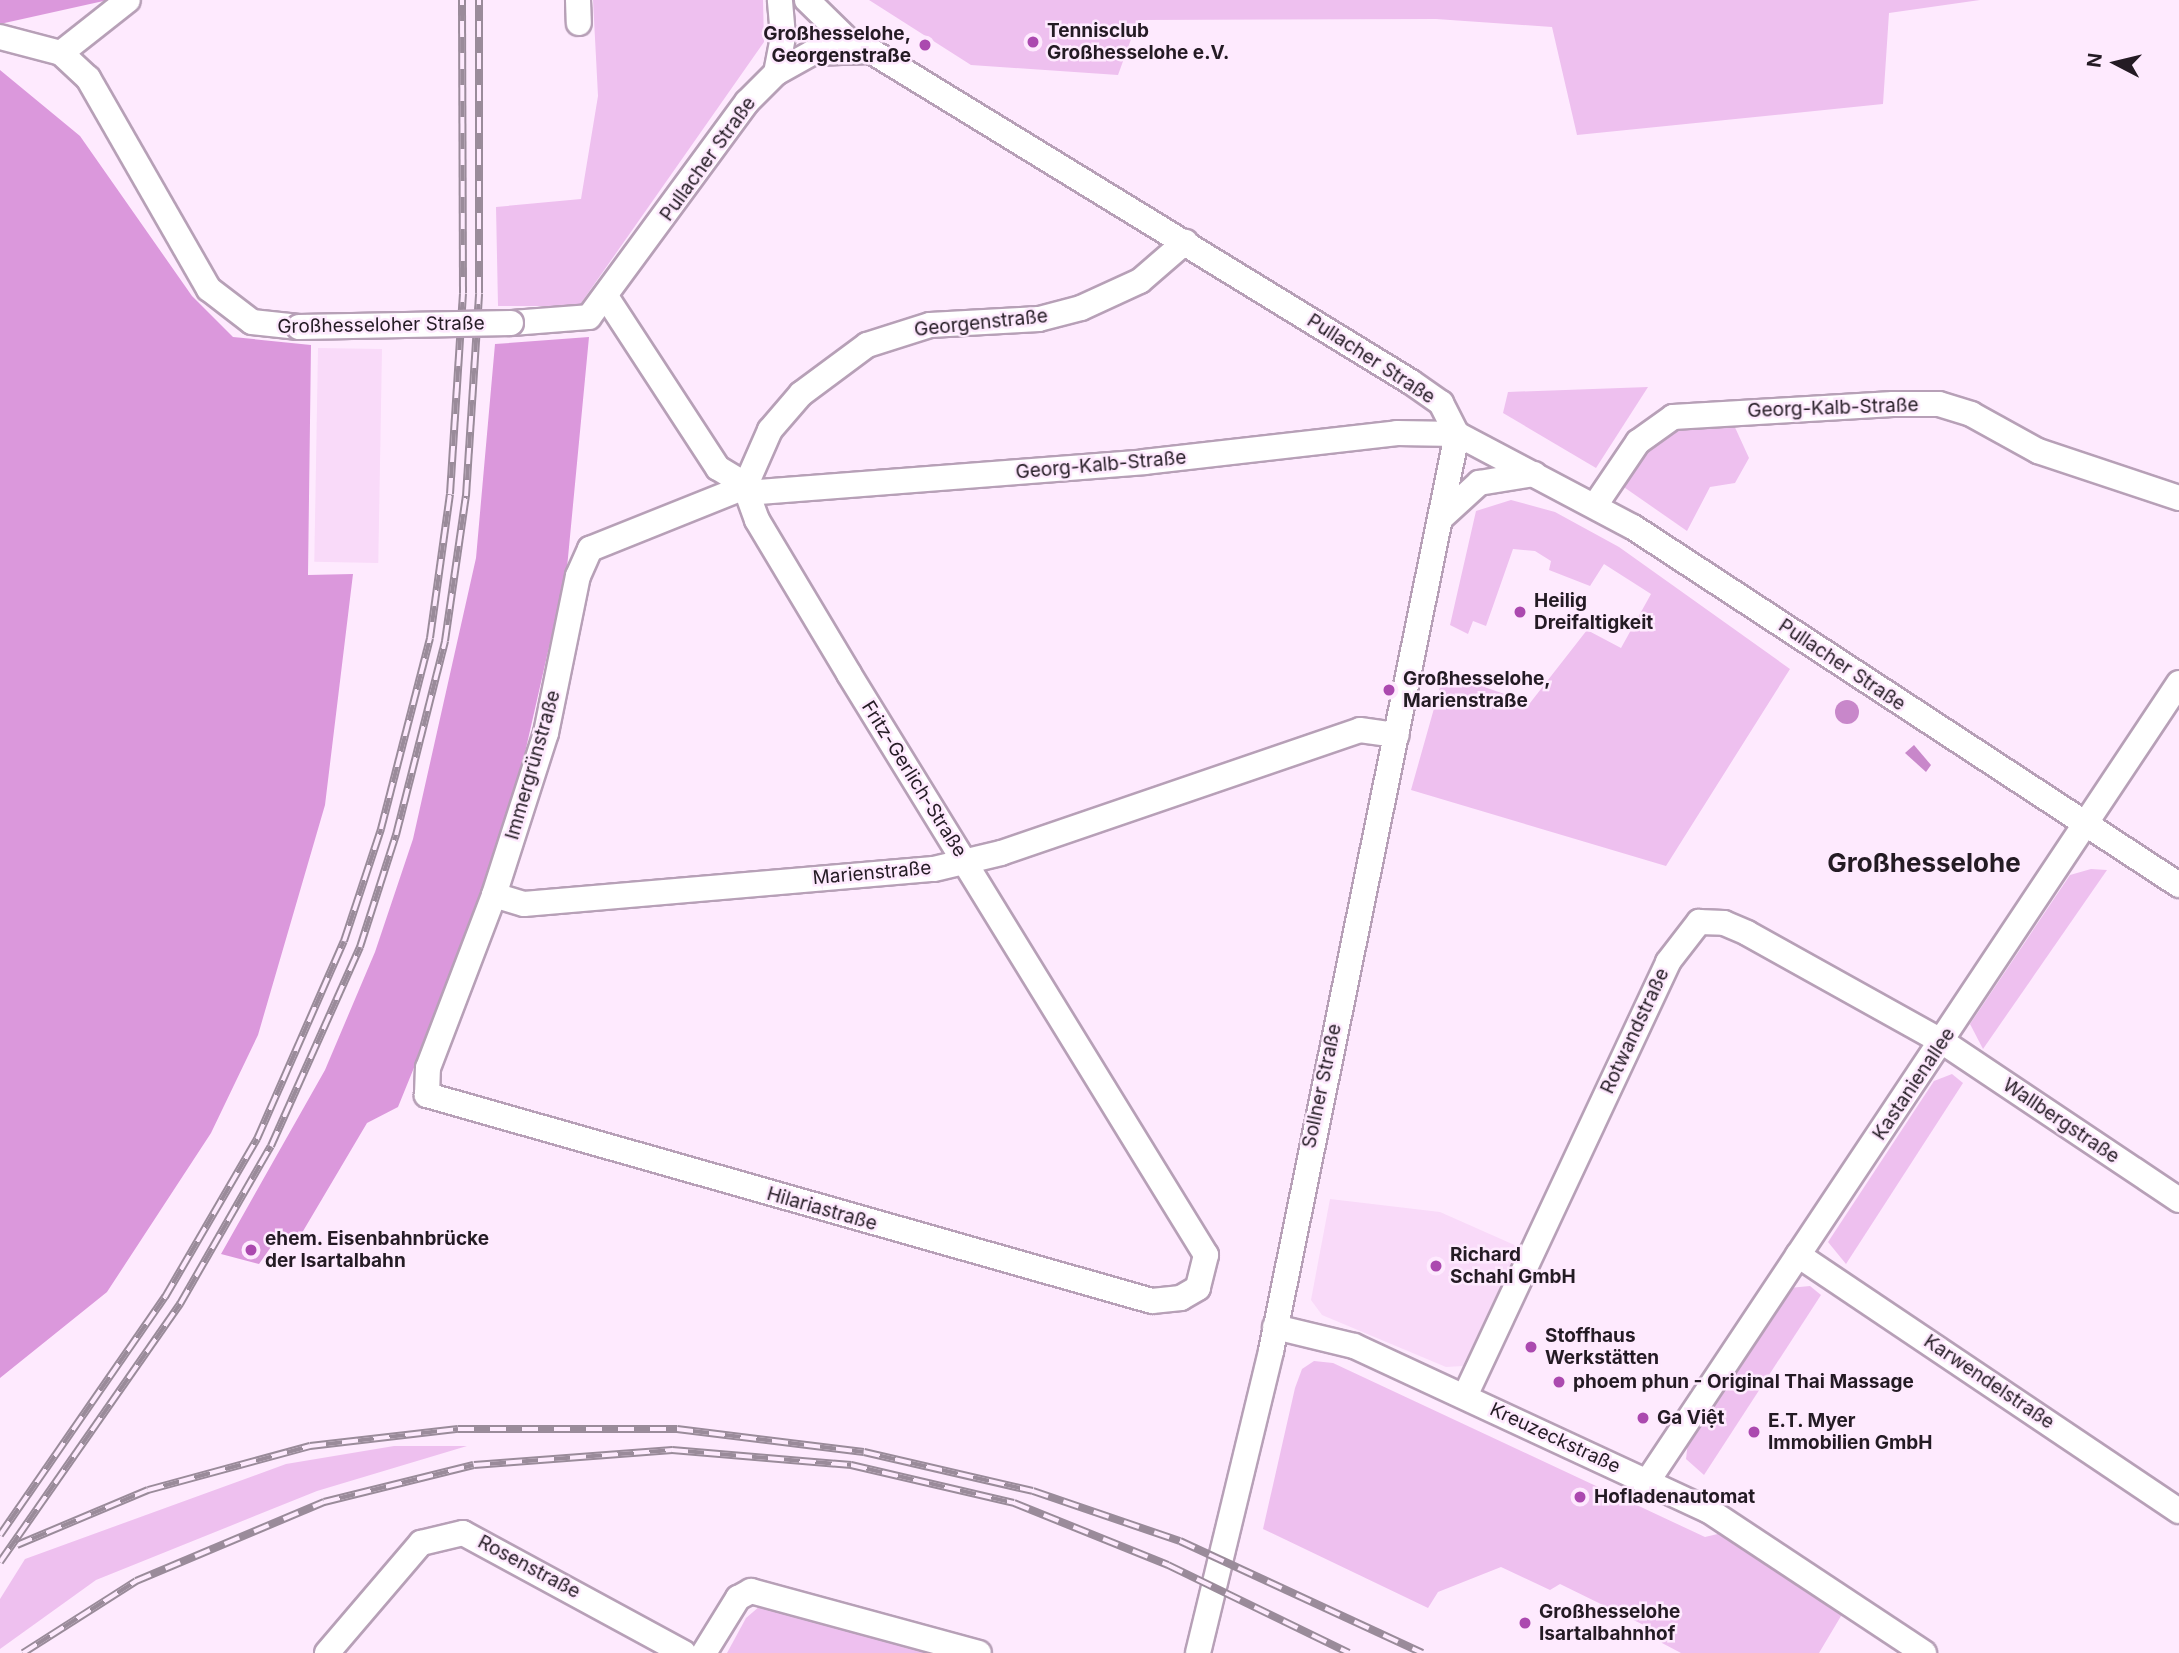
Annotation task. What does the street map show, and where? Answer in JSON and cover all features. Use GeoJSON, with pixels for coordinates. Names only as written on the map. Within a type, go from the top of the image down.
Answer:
{"type":"FeatureCollection","features":[{"type":"Feature","properties":{"kind":"street"},"geometry":{"type":"LineString","coordinates":[[61,53],[128,0]]}},
{"type":"Feature","properties":{"kind":"street"},"geometry":{"type":"LineString","coordinates":[[776,73],[783,36],[780,0]]}},
{"type":"Feature","properties":{"kind":"street"},"geometry":{"type":"LineString","coordinates":[[807,0],[856,48]]}},
{"type":"Feature","properties":{"kind":"street","name":"Großhesseloher Straße"},"geometry":{"type":"LineString","coordinates":[[0,37],[61,53],[88,78],[209,289],[252,322],[299,327],[511,323],[589,317],[607,298]]}},
{"type":"Feature","properties":{"kind":"street","name":"Pullacher Straße"},"geometry":{"type":"LineString","coordinates":[[607,298],[747,102],[776,73],[812,53],[856,48],[902,67],[1411,382],[1441,403],[1457,434],[1595,505],[2179,886]]}},
{"type":"Feature","properties":{"kind":"street","name":"Georgenstraße"},"geometry":{"type":"LineString","coordinates":[[745,487],[770,429],[801,394],[867,345],[930,325],[1039,319],[1081,308],[1140,281],[1185,242]]}},
{"type":"Feature","properties":{"kind":"street"},"geometry":{"type":"LineString","coordinates":[[607,298],[718,468],[745,487]]}},
{"type":"Feature","properties":{"kind":"street","name":"Georg-Kalb-Straße"},"geometry":{"type":"LineString","coordinates":[[1595,505],[1638,442],[1672,417],[1893,404],[1939,404],[1971,414],[2038,451],[2179,498]]}},
{"type":"Feature","properties":{"kind":"street","name":"Georg-Kalb-Straße"},"geometry":{"type":"LineString","coordinates":[[745,487],[770,494],[1397,433],[1457,434]]}},
{"type":"Feature","properties":{"kind":"street","name":"Sollner Straße"},"geometry":{"type":"LineString","coordinates":[[1198,1653],[1275,1328],[1457,434]]}},
{"type":"Feature","properties":{"kind":"street"},"geometry":{"type":"LineString","coordinates":[[1441,518],[1479,483],[1537,473]]}},
{"type":"Feature","properties":{"kind":"street","name":"Fritz-Gerlich-Straße"},"geometry":{"type":"LineString","coordinates":[[745,487],[757,520],[1195,1235],[1206,1270]]}},
{"type":"Feature","properties":{"kind":"street","name":"Immergrünstraße"},"geometry":{"type":"LineString","coordinates":[[427,1096],[428,1068],[494,895],[546,733],[578,576],[590,549],[745,487]]}},
{"type":"Feature","properties":{"kind":"street","name":"Kastanienallee"},"geometry":{"type":"LineString","coordinates":[[1647,1482],[1943,1042],[2179,683]]}},
{"type":"Feature","properties":{"kind":"street","name":"Marienstraße"},"geometry":{"type":"LineString","coordinates":[[494,895],[524,904],[965,862],[1360,730],[1397,735]]}},
{"type":"Feature","properties":{"kind":"street","name":"Rotwandstraße"},"geometry":{"type":"LineString","coordinates":[[1465,1396],[1668,962],[1699,922],[1724,923],[1747,933],[1943,1042]]}},
{"type":"Feature","properties":{"kind":"street","name":"Wallbergstraße"},"geometry":{"type":"LineString","coordinates":[[1943,1042],[2179,1200]]}},
{"type":"Feature","properties":{"kind":"street","name":"Hilariastraße"},"geometry":{"type":"LineString","coordinates":[[427,1096],[1152,1301],[1181,1298],[1198,1287],[1206,1270]]}},
{"type":"Feature","properties":{"kind":"street","name":"Karwendelstraße"},"geometry":{"type":"LineString","coordinates":[[1798,1255],[2179,1511]]}},
{"type":"Feature","properties":{"kind":"street","name":"Kreuzeckstraße"},"geometry":{"type":"LineString","coordinates":[[1275,1328],[1354,1346],[1708,1510],[1924,1653]]}},
{"type":"Feature","properties":{"kind":"street","name":"Rosenstraße"},"geometry":{"type":"LineString","coordinates":[[327,1653],[421,1543],[463,1533],[684,1653]]}},
{"type":"Feature","properties":{"kind":"street"},"geometry":{"type":"LineString","coordinates":[[704,1653],[738,1598],[751,1591],[979,1653]]}},
{"type":"Feature","properties":{"kind":"shaded area"},"geometry":{"type":"Polygon","coordinates":[[[0,0],[108,0],[0,24],[0,0]]]}},
{"type":"Feature","properties":{"kind":"shaded area"},"geometry":{"type":"Polygon","coordinates":[[[593,0],[763,0],[764,42],[579,306],[498,306],[496,207],[581,199],[598,96],[593,0]]]}},
{"type":"Feature","properties":{"kind":"shaded area"},"geometry":{"type":"Polygon","coordinates":[[[869,0],[1980,0],[1889,13],[1883,104],[1577,135],[1552,27],[1436,19],[1138,20],[1118,75],[971,65],[869,0]]]}},
{"type":"Feature","properties":{"kind":"shaded area"},"geometry":{"type":"Polygon","coordinates":[[[0,70],[80,136],[192,296],[233,337],[311,345],[308,575],[353,574],[325,805],[258,1035],[211,1133],[107,1292],[0,1378],[0,70]]]}},
{"type":"Feature","properties":{"kind":"shaded area"},"geometry":{"type":"Polygon","coordinates":[[[589,337],[567,568],[524,757],[483,898],[398,1107],[367,1123],[296,1243],[273,1244],[259,1264],[221,1254],[325,1070],[375,952],[413,839],[476,558],[495,344],[589,337]]]}},
{"type":"Feature","properties":{"kind":"shaded area"},"geometry":{"type":"Polygon","coordinates":[[[318,348],[382,349],[378,563],[314,562],[318,348]]]}},
{"type":"Feature","properties":{"kind":"shaded area"},"geometry":{"type":"Polygon","coordinates":[[[1648,387],[1596,468],[1503,413],[1508,392],[1648,387]]]}},
{"type":"Feature","properties":{"kind":"shaded area"},"geometry":{"type":"Polygon","coordinates":[[[1733,423],[1749,458],[1735,483],[1710,487],[1687,531],[1618,483],[1653,436],[1679,424],[1733,423]]]}},
{"type":"Feature","properties":{"kind":"shaded area"},"geometry":{"type":"Polygon","coordinates":[[[1511,500],[1555,512],[1619,547],[1790,669],[1666,866],[1411,790],[1444,673],[1530,703],[1587,630],[1621,648],[1651,594],[1604,564],[1590,586],[1549,570],[1551,561],[1535,551],[1513,549],[1486,626],[1473,621],[1468,634],[1450,625],[1476,511],[1511,500]]]}},
{"type":"Feature","properties":{"kind":"shaded area"},"geometry":{"type":"Polygon","coordinates":[[[1847,700],[1856,703],[1859,712],[1856,721],[1847,724],[1838,721],[1835,712],[1838,703],[1847,700]]]}},
{"type":"Feature","properties":{"kind":"shaded area"},"geometry":{"type":"Polygon","coordinates":[[[1914,745],[1931,765],[1926,772],[1905,753],[1914,745]]]}},
{"type":"Feature","properties":{"kind":"shaded area"},"geometry":{"type":"Polygon","coordinates":[[[2091,869],[2107,870],[1983,1049],[1970,1024],[2070,875],[2091,869]]]}},
{"type":"Feature","properties":{"kind":"shaded area"},"geometry":{"type":"Polygon","coordinates":[[[1952,1074],[1963,1083],[1846,1264],[1828,1242],[1934,1081],[1952,1074]]]}},
{"type":"Feature","properties":{"kind":"shaded area"},"geometry":{"type":"Polygon","coordinates":[[[1330,1199],[1440,1212],[1519,1247],[1463,1366],[1446,1367],[1322,1315],[1311,1300],[1330,1199]]]}},
{"type":"Feature","properties":{"kind":"shaded area"},"geometry":{"type":"Polygon","coordinates":[[[1810,1286],[1821,1295],[1704,1475],[1686,1459],[1688,1442],[1789,1288],[1810,1286]]]}},
{"type":"Feature","properties":{"kind":"shaded area"},"geometry":{"type":"Polygon","coordinates":[[[1314,1361],[1333,1363],[1705,1537],[1726,1532],[1844,1611],[1819,1653],[1681,1653],[1662,1643],[1658,1632],[1560,1584],[1550,1590],[1501,1567],[1438,1592],[1428,1608],[1263,1529],[1295,1388],[1302,1369],[1314,1361]]]}},
{"type":"Feature","properties":{"kind":"shaded area"},"geometry":{"type":"Polygon","coordinates":[[[394,1446],[467,1446],[317,1491],[96,1580],[0,1649],[0,1599],[25,1559],[286,1464],[394,1446]]]}},
{"type":"Feature","properties":{"kind":"shaded area"},"geometry":{"type":"Polygon","coordinates":[[[760,1606],[778,1606],[934,1653],[727,1653],[746,1618],[760,1606]]]}},
{"type":"Feature","properties":{"kind":"railway"},"geometry":{"type":"LineString","coordinates":[[0,1535],[165,1297],[257,1139],[344,941],[381,829],[430,638],[450,494],[463,293],[462,0]]}},
{"type":"Feature","properties":{"kind":"railway"},"geometry":{"type":"LineString","coordinates":[[0,1562],[180,1304],[271,1146],[360,947],[396,835],[445,641],[466,496],[479,293],[479,0]]}},
{"type":"Feature","properties":{"kind":"railway"},"geometry":{"type":"LineString","coordinates":[[17,1545],[148,1490],[310,1446],[458,1429],[677,1429],[864,1452],[1033,1491],[1180,1541],[1422,1653]]}},
{"type":"Feature","properties":{"kind":"railway"},"geometry":{"type":"LineString","coordinates":[[23,1653],[136,1581],[324,1502],[474,1465],[672,1450],[851,1465],[1014,1503],[1168,1565],[1349,1653]]}},
{"type":"Feature","properties":{"kind":"place","name":"Tennisclub Großhesselohe e.V."},"geometry":{"type":"Point","coordinates":[1033,42]}},
{"type":"Feature","properties":{"kind":"place","name":"Großhesselohe, Georgenstraße"},"geometry":{"type":"Point","coordinates":[925,45]}},
{"type":"Feature","properties":{"kind":"place","name":"Heilig Dreifaltigkeit"},"geometry":{"type":"Point","coordinates":[1520,612]}},
{"type":"Feature","properties":{"kind":"place","name":"Großhesselohe, Marienstraße"},"geometry":{"type":"Point","coordinates":[1389,690]}},
{"type":"Feature","properties":{"kind":"place","name":"ehem. Eisenbahnbrücke der Isartalbahn"},"geometry":{"type":"Point","coordinates":[251,1250]}},
{"type":"Feature","properties":{"kind":"place","name":"Richard Schahl GmbH"},"geometry":{"type":"Point","coordinates":[1436,1266]}},
{"type":"Feature","properties":{"kind":"place","name":"Stoffhaus Werkstätten"},"geometry":{"type":"Point","coordinates":[1531,1347]}},
{"type":"Feature","properties":{"kind":"place","name":"phoem phun - Original Thai Massage"},"geometry":{"type":"Point","coordinates":[1559,1382]}},
{"type":"Feature","properties":{"kind":"place","name":"Ga Việt"},"geometry":{"type":"Point","coordinates":[1643,1418]}},
{"type":"Feature","properties":{"kind":"place","name":"E.T. Myer Immobilien GmbH"},"geometry":{"type":"Point","coordinates":[1754,1432]}},
{"type":"Feature","properties":{"kind":"place","name":"Hofladenautomat"},"geometry":{"type":"Point","coordinates":[1580,1497]}},
{"type":"Feature","properties":{"kind":"place","name":"Großhesselohe Isartalbahnhof"},"geometry":{"type":"Point","coordinates":[1525,1623]}},
{"type":"Feature","properties":{"kind":"district","name":"Großhesselohe"},"geometry":{"type":"Point","coordinates":[1924,863]}}]}
